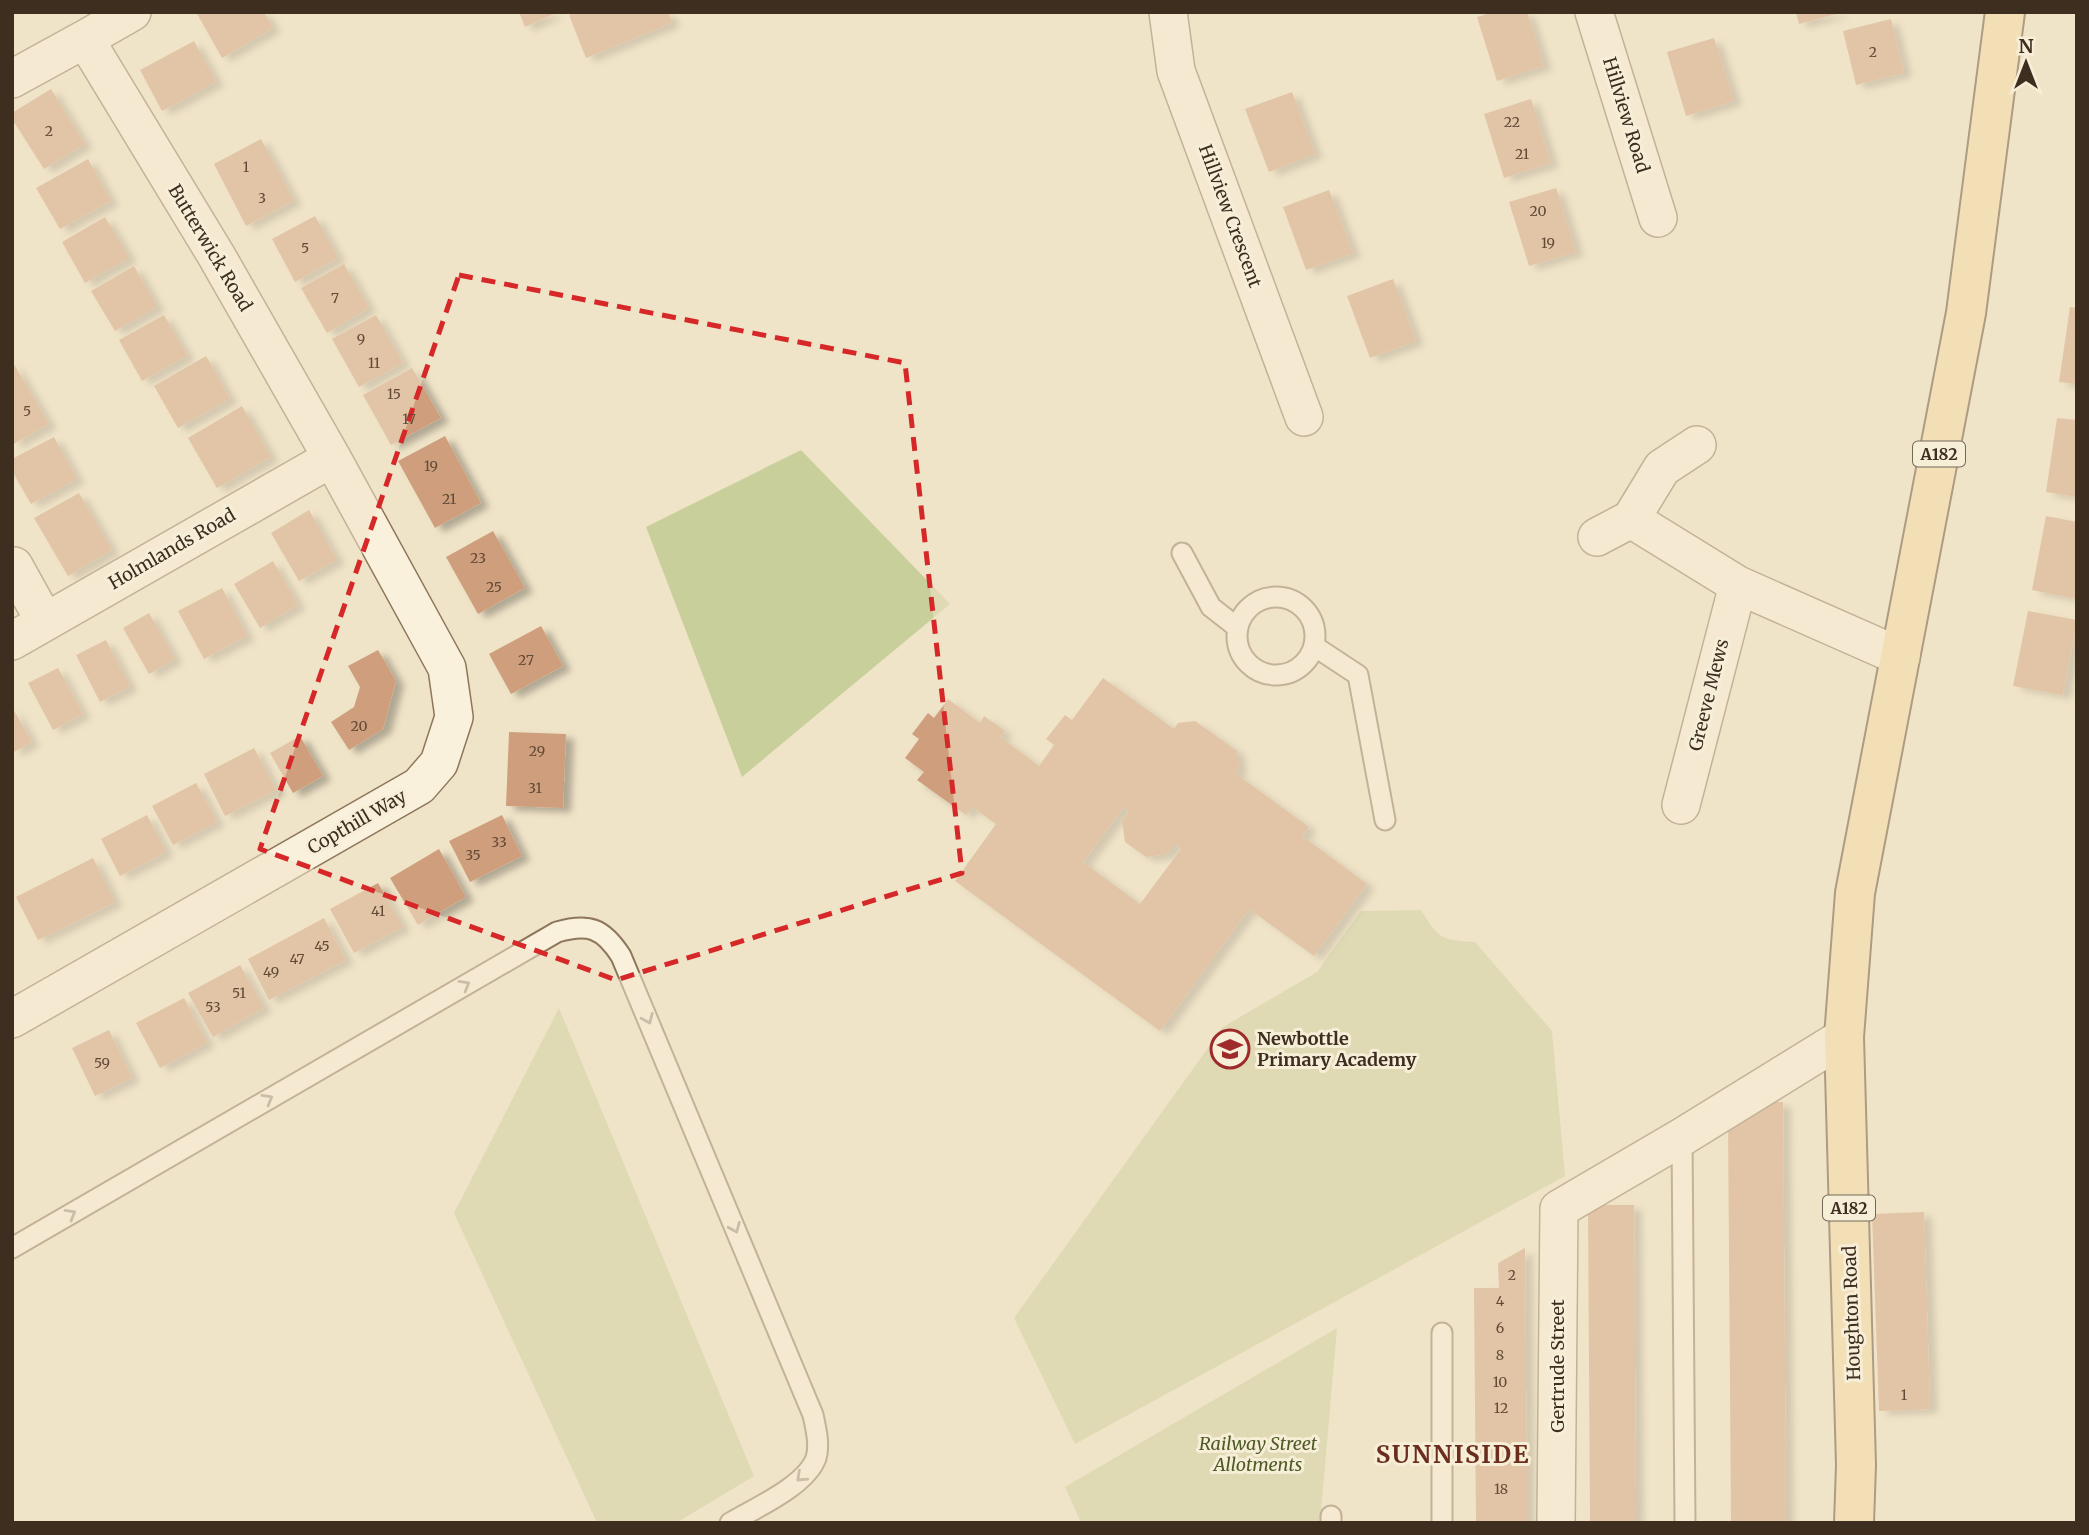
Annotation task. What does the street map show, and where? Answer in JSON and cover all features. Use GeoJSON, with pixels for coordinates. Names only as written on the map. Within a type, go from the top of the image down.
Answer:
{"type":"FeatureCollection","features":[{"type":"Feature","properties":{"kind":"main road","name":"A182"},"geometry":{"type":"LineString","coordinates":[[1901,657],[1966,313],[2005,12]]}},
{"type":"Feature","properties":{"kind":"main road","name":"Houghton Road"},"geometry":{"type":"LineString","coordinates":[[1854,1523],[1856,1465],[1844,1037],[1855,893],[1901,657]]}},
{"type":"Feature","properties":{"kind":"street"},"geometry":{"type":"LineString","coordinates":[[12,79],[132,12]]}},
{"type":"Feature","properties":{"kind":"street","name":"Hillview Crescent"},"geometry":{"type":"LineString","coordinates":[[1168,12],[1176,71],[1304,417]]}},
{"type":"Feature","properties":{"kind":"street","name":"Hillview Road"},"geometry":{"type":"LineString","coordinates":[[1594,12],[1658,218]]}},
{"type":"Feature","properties":{"kind":"street","name":"Butterwick Road"},"geometry":{"type":"LineString","coordinates":[[85,39],[216,255],[332,458]]}},
{"type":"Feature","properties":{"kind":"street"},"geometry":{"type":"LineString","coordinates":[[1597,537],[1631,519],[1662,468],[1697,445]]}},
{"type":"Feature","properties":{"kind":"street","name":"Holmlands Road"},"geometry":{"type":"LineString","coordinates":[[12,641],[332,458]]}},
{"type":"Feature","properties":{"kind":"street","name":"Copthill Way"},"geometry":{"type":"LineString","coordinates":[[12,1019],[419,786],[439,763],[454,717],[447,668],[332,458]]}},
{"type":"Feature","properties":{"kind":"street"},"geometry":{"type":"LineString","coordinates":[[1631,519],[1738,585],[1901,657]]}},
{"type":"Feature","properties":{"kind":"street"},"geometry":{"type":"LineString","coordinates":[[14,566],[45,622]]}},
{"type":"Feature","properties":{"kind":"street","name":"Greeve Mews"},"geometry":{"type":"LineString","coordinates":[[1681,805],[1738,585]]}},
{"type":"Feature","properties":{"kind":"street"},"geometry":{"type":"LineString","coordinates":[[1682,1137],[1844,1037]]}},
{"type":"Feature","properties":{"kind":"street","name":"Gertrude Street"},"geometry":{"type":"LineString","coordinates":[[1556,1523],[1559,1209],[1682,1137]]}},
{"type":"Feature","properties":{"kind":"lane"},"geometry":{"type":"LineString","coordinates":[[1182,553],[1211,607],[1238,628]]}},
{"type":"Feature","properties":{"kind":"lane"},"geometry":{"type":"LineString","coordinates":[[1270,597],[1286,598],[1300,604],[1311,617],[1315,631],[1314,646],[1308,659],[1297,669],[1283,674],[1268,674],[1254,668],[1243,657],[1238,643],[1238,628],[1243,614],[1255,603],[1270,597]]}},
{"type":"Feature","properties":{"kind":"lane"},"geometry":{"type":"LineString","coordinates":[[1314,646],[1358,675],[1385,820]]}},
{"type":"Feature","properties":{"kind":"lane"},"geometry":{"type":"LineString","coordinates":[[12,1248],[557,932],[572,927],[599,931],[610,939],[621,956],[813,1415],[818,1439],[816,1458],[807,1473],[788,1489],[730,1523]]}},
{"type":"Feature","properties":{"kind":"lane"},"geometry":{"type":"LineString","coordinates":[[1682,1137],[1685,1523]]}},
{"type":"Feature","properties":{"kind":"lane"},"geometry":{"type":"LineString","coordinates":[[1441,1523],[1442,1333]]}},
{"type":"Feature","properties":{"kind":"highlighted area"},"geometry":{"type":"Polygon","coordinates":[[[459,275],[905,363],[962,873],[616,980],[260,849],[459,275]]]}},
{"type":"Feature","properties":{"kind":"green space"},"geometry":{"type":"Polygon","coordinates":[[[801,450],[950,604],[742,777],[646,527],[801,450]]]}},
{"type":"Feature","properties":{"kind":"green space"},"geometry":{"type":"Polygon","coordinates":[[[1421,910],[1432,927],[1442,936],[1475,942],[1552,1031],[1565,1176],[1075,1444],[1014,1318],[1223,1027],[1317,972],[1361,911],[1421,910]]]}},
{"type":"Feature","properties":{"kind":"green space"},"geometry":{"type":"Polygon","coordinates":[[[559,1008],[754,1476],[676,1523],[597,1523],[454,1213],[559,1008]]]}},
{"type":"Feature","properties":{"kind":"green space","name":"Railway Street Allotments"},"geometry":{"type":"Polygon","coordinates":[[[1337,1328],[1320,1523],[1081,1523],[1065,1487],[1337,1328]]]}},
{"type":"Feature","properties":{"kind":"building"},"geometry":{"type":"Polygon","coordinates":[[[196,12],[264,12],[273,28],[222,58],[196,12]]]}},
{"type":"Feature","properties":{"kind":"building"},"geometry":{"type":"Polygon","coordinates":[[[519,12],[558,12],[525,27],[519,12]]]}},
{"type":"Feature","properties":{"kind":"building"},"geometry":{"type":"Polygon","coordinates":[[[577,12],[668,12],[672,23],[586,58],[569,15],[577,12]]]}},
{"type":"Feature","properties":{"kind":"building"},"geometry":{"type":"Polygon","coordinates":[[[1493,12],[1527,12],[1544,66],[1497,81],[1477,17],[1493,12]]]}},
{"type":"Feature","properties":{"kind":"building"},"geometry":{"type":"Polygon","coordinates":[[[1796,12],[1840,12],[1840,13],[1799,24],[1796,12]]]}},
{"type":"Feature","properties":{"kind":"building"},"geometry":{"type":"Polygon","coordinates":[[[1891,19],[1904,73],[1856,85],[1843,31],[1891,19]]]}},
{"type":"Feature","properties":{"kind":"building"},"geometry":{"type":"Polygon","coordinates":[[[1714,38],[1734,101],[1686,116],[1667,52],[1714,38]]]}},
{"type":"Feature","properties":{"kind":"building"},"geometry":{"type":"Polygon","coordinates":[[[194,41],[216,82],[162,111],[140,70],[194,41]]]}},
{"type":"Feature","properties":{"kind":"building"},"geometry":{"type":"Polygon","coordinates":[[[51,89],[85,144],[44,169],[12,119],[12,113],[51,89]]]}},
{"type":"Feature","properties":{"kind":"building"},"geometry":{"type":"Polygon","coordinates":[[[1292,92],[1315,154],[1269,172],[1245,109],[1292,92]]]}},
{"type":"Feature","properties":{"kind":"building"},"geometry":{"type":"Polygon","coordinates":[[[1531,99],[1551,163],[1504,178],[1484,114],[1531,99]]]}},
{"type":"Feature","properties":{"kind":"building"},"geometry":{"type":"Polygon","coordinates":[[[261,139],[294,201],[246,226],[214,164],[261,139]]]}},
{"type":"Feature","properties":{"kind":"building"},"geometry":{"type":"Polygon","coordinates":[[[88,159],[111,201],[60,229],[36,188],[88,159]]]}},
{"type":"Feature","properties":{"kind":"building"},"geometry":{"type":"Polygon","coordinates":[[[1556,188],[1576,252],[1529,266],[1509,202],[1556,188]]]}},
{"type":"Feature","properties":{"kind":"building"},"geometry":{"type":"Polygon","coordinates":[[[1329,190],[1353,253],[1306,270],[1283,207],[1329,190]]]}},
{"type":"Feature","properties":{"kind":"building"},"geometry":{"type":"Polygon","coordinates":[[[315,216],[338,258],[295,282],[272,239],[315,216]]]}},
{"type":"Feature","properties":{"kind":"building"},"geometry":{"type":"Polygon","coordinates":[[[105,217],[129,258],[85,283],[62,242],[105,217]]]}},
{"type":"Feature","properties":{"kind":"building"},"geometry":{"type":"Polygon","coordinates":[[[344,264],[369,308],[327,333],[301,288],[344,264]]]}},
{"type":"Feature","properties":{"kind":"building"},"geometry":{"type":"Polygon","coordinates":[[[134,266],[157,307],[115,331],[91,291],[134,266]]]}},
{"type":"Feature","properties":{"kind":"building"},"geometry":{"type":"Polygon","coordinates":[[[1393,279],[1416,341],[1370,358],[1347,296],[1393,279]]]}},
{"type":"Feature","properties":{"kind":"building"},"geometry":{"type":"Polygon","coordinates":[[[2070,307],[2077,308],[2077,384],[2059,382],[2070,307]]]}},
{"type":"Feature","properties":{"kind":"building"},"geometry":{"type":"Polygon","coordinates":[[[164,315],[187,356],[142,381],[119,340],[164,315]]]}},
{"type":"Feature","properties":{"kind":"building"},"geometry":{"type":"Polygon","coordinates":[[[376,315],[403,363],[359,387],[332,339],[376,315]]]}},
{"type":"Feature","properties":{"kind":"building"},"geometry":{"type":"Polygon","coordinates":[[[206,356],[230,399],[178,428],[154,386],[206,356]]]}},
{"type":"Feature","properties":{"kind":"building"},"geometry":{"type":"Polygon","coordinates":[[[12,361],[49,424],[12,445],[12,361]]]}},
{"type":"Feature","properties":{"kind":"building"},"geometry":{"type":"Polygon","coordinates":[[[412,368],[441,418],[391,445],[363,395],[412,368]]]}},
{"type":"Feature","properties":{"kind":"building"},"geometry":{"type":"Polygon","coordinates":[[[242,406],[271,457],[217,488],[188,438],[242,406]]]}},
{"type":"Feature","properties":{"kind":"building"},"geometry":{"type":"Polygon","coordinates":[[[2057,418],[2077,420],[2077,497],[2046,492],[2057,418]]]}},
{"type":"Feature","properties":{"kind":"building"},"geometry":{"type":"Polygon","coordinates":[[[445,436],[481,503],[435,528],[398,461],[445,436]]]}},
{"type":"Feature","properties":{"kind":"building"},"geometry":{"type":"Polygon","coordinates":[[[54,437],[77,479],[31,504],[12,471],[12,459],[54,437]]]}},
{"type":"Feature","properties":{"kind":"building"},"geometry":{"type":"Polygon","coordinates":[[[79,493],[112,550],[68,576],[34,518],[79,493]]]}},
{"type":"Feature","properties":{"kind":"building"},"geometry":{"type":"Polygon","coordinates":[[[309,510],[337,560],[299,581],[271,533],[309,510]]]}},
{"type":"Feature","properties":{"kind":"building"},"geometry":{"type":"Polygon","coordinates":[[[2046,516],[2077,522],[2077,599],[2032,590],[2046,516]]]}},
{"type":"Feature","properties":{"kind":"building"},"geometry":{"type":"Polygon","coordinates":[[[493,531],[525,588],[478,614],[446,557],[493,531]]]}},
{"type":"Feature","properties":{"kind":"building"},"geometry":{"type":"Polygon","coordinates":[[[273,561],[298,605],[260,628],[234,584],[273,561]]]}},
{"type":"Feature","properties":{"kind":"building"},"geometry":{"type":"Polygon","coordinates":[[[222,588],[247,636],[204,659],[178,611],[222,588]]]}},
{"type":"Feature","properties":{"kind":"building"},"geometry":{"type":"Polygon","coordinates":[[[2028,611],[2077,620],[2063,695],[2013,686],[2028,611]]]}},
{"type":"Feature","properties":{"kind":"building"},"geometry":{"type":"Polygon","coordinates":[[[149,613],[175,659],[149,674],[123,628],[149,613]]]}},
{"type":"Feature","properties":{"kind":"building"},"geometry":{"type":"Polygon","coordinates":[[[541,626],[563,666],[511,694],[489,654],[541,626]]]}},
{"type":"Feature","properties":{"kind":"building"},"geometry":{"type":"Polygon","coordinates":[[[106,640],[130,687],[100,702],[76,655],[106,640]]]}},
{"type":"Feature","properties":{"kind":"building"},"geometry":{"type":"Polygon","coordinates":[[[378,650],[396,681],[383,729],[349,750],[331,722],[354,707],[360,687],[348,666],[378,650]]]}},
{"type":"Feature","properties":{"kind":"building"},"geometry":{"type":"Polygon","coordinates":[[[58,668],[83,714],[53,730],[28,683],[58,668]]]}},
{"type":"Feature","properties":{"kind":"building"},"geometry":{"type":"Polygon","coordinates":[[[1103,678],[1174,729],[1178,723],[1195,721],[1237,751],[1239,768],[1236,774],[1309,827],[1302,836],[1367,884],[1314,956],[1249,909],[1160,1031],[955,881],[996,824],[972,807],[966,815],[917,780],[924,772],[905,758],[919,739],[912,734],[928,713],[934,718],[948,699],[980,723],[984,716],[1005,731],[1000,737],[1039,766],[1054,745],[1046,739],[1065,715],[1072,720],[1103,678]],[[1124,807],[1083,862],[1140,904],[1181,849],[1175,844],[1167,854],[1146,857],[1125,842],[1122,821],[1129,811],[1124,807]]]}},
{"type":"Feature","properties":{"kind":"building"},"geometry":{"type":"Polygon","coordinates":[[[12,707],[32,742],[12,753],[12,707]]]}},
{"type":"Feature","properties":{"kind":"building"},"geometry":{"type":"Polygon","coordinates":[[[509,732],[566,734],[563,808],[506,806],[509,732]]]}},
{"type":"Feature","properties":{"kind":"building"},"geometry":{"type":"Polygon","coordinates":[[[300,736],[323,776],[293,793],[270,753],[300,736]]]}},
{"type":"Feature","properties":{"kind":"building"},"geometry":{"type":"Polygon","coordinates":[[[254,748],[276,790],[225,816],[204,774],[254,748]]]}},
{"type":"Feature","properties":{"kind":"building"},"geometry":{"type":"Polygon","coordinates":[[[196,783],[217,822],[173,845],[152,806],[196,783]]]}},
{"type":"Feature","properties":{"kind":"building"},"geometry":{"type":"Polygon","coordinates":[[[147,815],[166,852],[120,876],[101,839],[147,815]]]}},
{"type":"Feature","properties":{"kind":"building"},"geometry":{"type":"Polygon","coordinates":[[[502,815],[522,856],[470,882],[449,841],[502,815]]]}},
{"type":"Feature","properties":{"kind":"building"},"geometry":{"type":"Polygon","coordinates":[[[439,849],[466,897],[418,925],[390,878],[439,849]]]}},
{"type":"Feature","properties":{"kind":"building"},"geometry":{"type":"Polygon","coordinates":[[[93,858],[115,902],[38,940],[16,897],[93,858]]]}},
{"type":"Feature","properties":{"kind":"building"},"geometry":{"type":"Polygon","coordinates":[[[378,883],[403,927],[354,953],[330,909],[378,883]]]}},
{"type":"Feature","properties":{"kind":"building"},"geometry":{"type":"Polygon","coordinates":[[[324,918],[346,960],[269,1000],[248,959],[324,918]]]}},
{"type":"Feature","properties":{"kind":"building"},"geometry":{"type":"Polygon","coordinates":[[[240,965],[264,1008],[213,1037],[188,993],[240,965]]]}},
{"type":"Feature","properties":{"kind":"building"},"geometry":{"type":"Polygon","coordinates":[[[184,998],[207,1043],[160,1068],[136,1023],[184,998]]]}},
{"type":"Feature","properties":{"kind":"building"},"geometry":{"type":"Polygon","coordinates":[[[109,1030],[132,1078],[95,1096],[72,1048],[109,1030]]]}},
{"type":"Feature","properties":{"kind":"building"},"geometry":{"type":"Polygon","coordinates":[[[1755,1102],[1783,1102],[1786,1523],[1731,1523],[1728,1118],[1755,1102]]]}},
{"type":"Feature","properties":{"kind":"building"},"geometry":{"type":"Polygon","coordinates":[[[1588,1205],[1634,1205],[1636,1523],[1590,1523],[1588,1205]]]}},
{"type":"Feature","properties":{"kind":"building"},"geometry":{"type":"Polygon","coordinates":[[[1924,1212],[1930,1409],[1879,1411],[1872,1214],[1924,1212]]]}},
{"type":"Feature","properties":{"kind":"building"},"geometry":{"type":"Polygon","coordinates":[[[1525,1248],[1527,1523],[1476,1523],[1474,1288],[1499,1288],[1498,1263],[1525,1248]]]}},
{"type":"Feature","properties":{"kind":"place","name":"Newbottle Primary Academy"},"geometry":{"type":"Point","coordinates":[1230,1049]}},
{"type":"Feature","properties":{"kind":"district","name":"SUNNISIDE"},"geometry":{"type":"Point","coordinates":[1453,1455]}}]}
